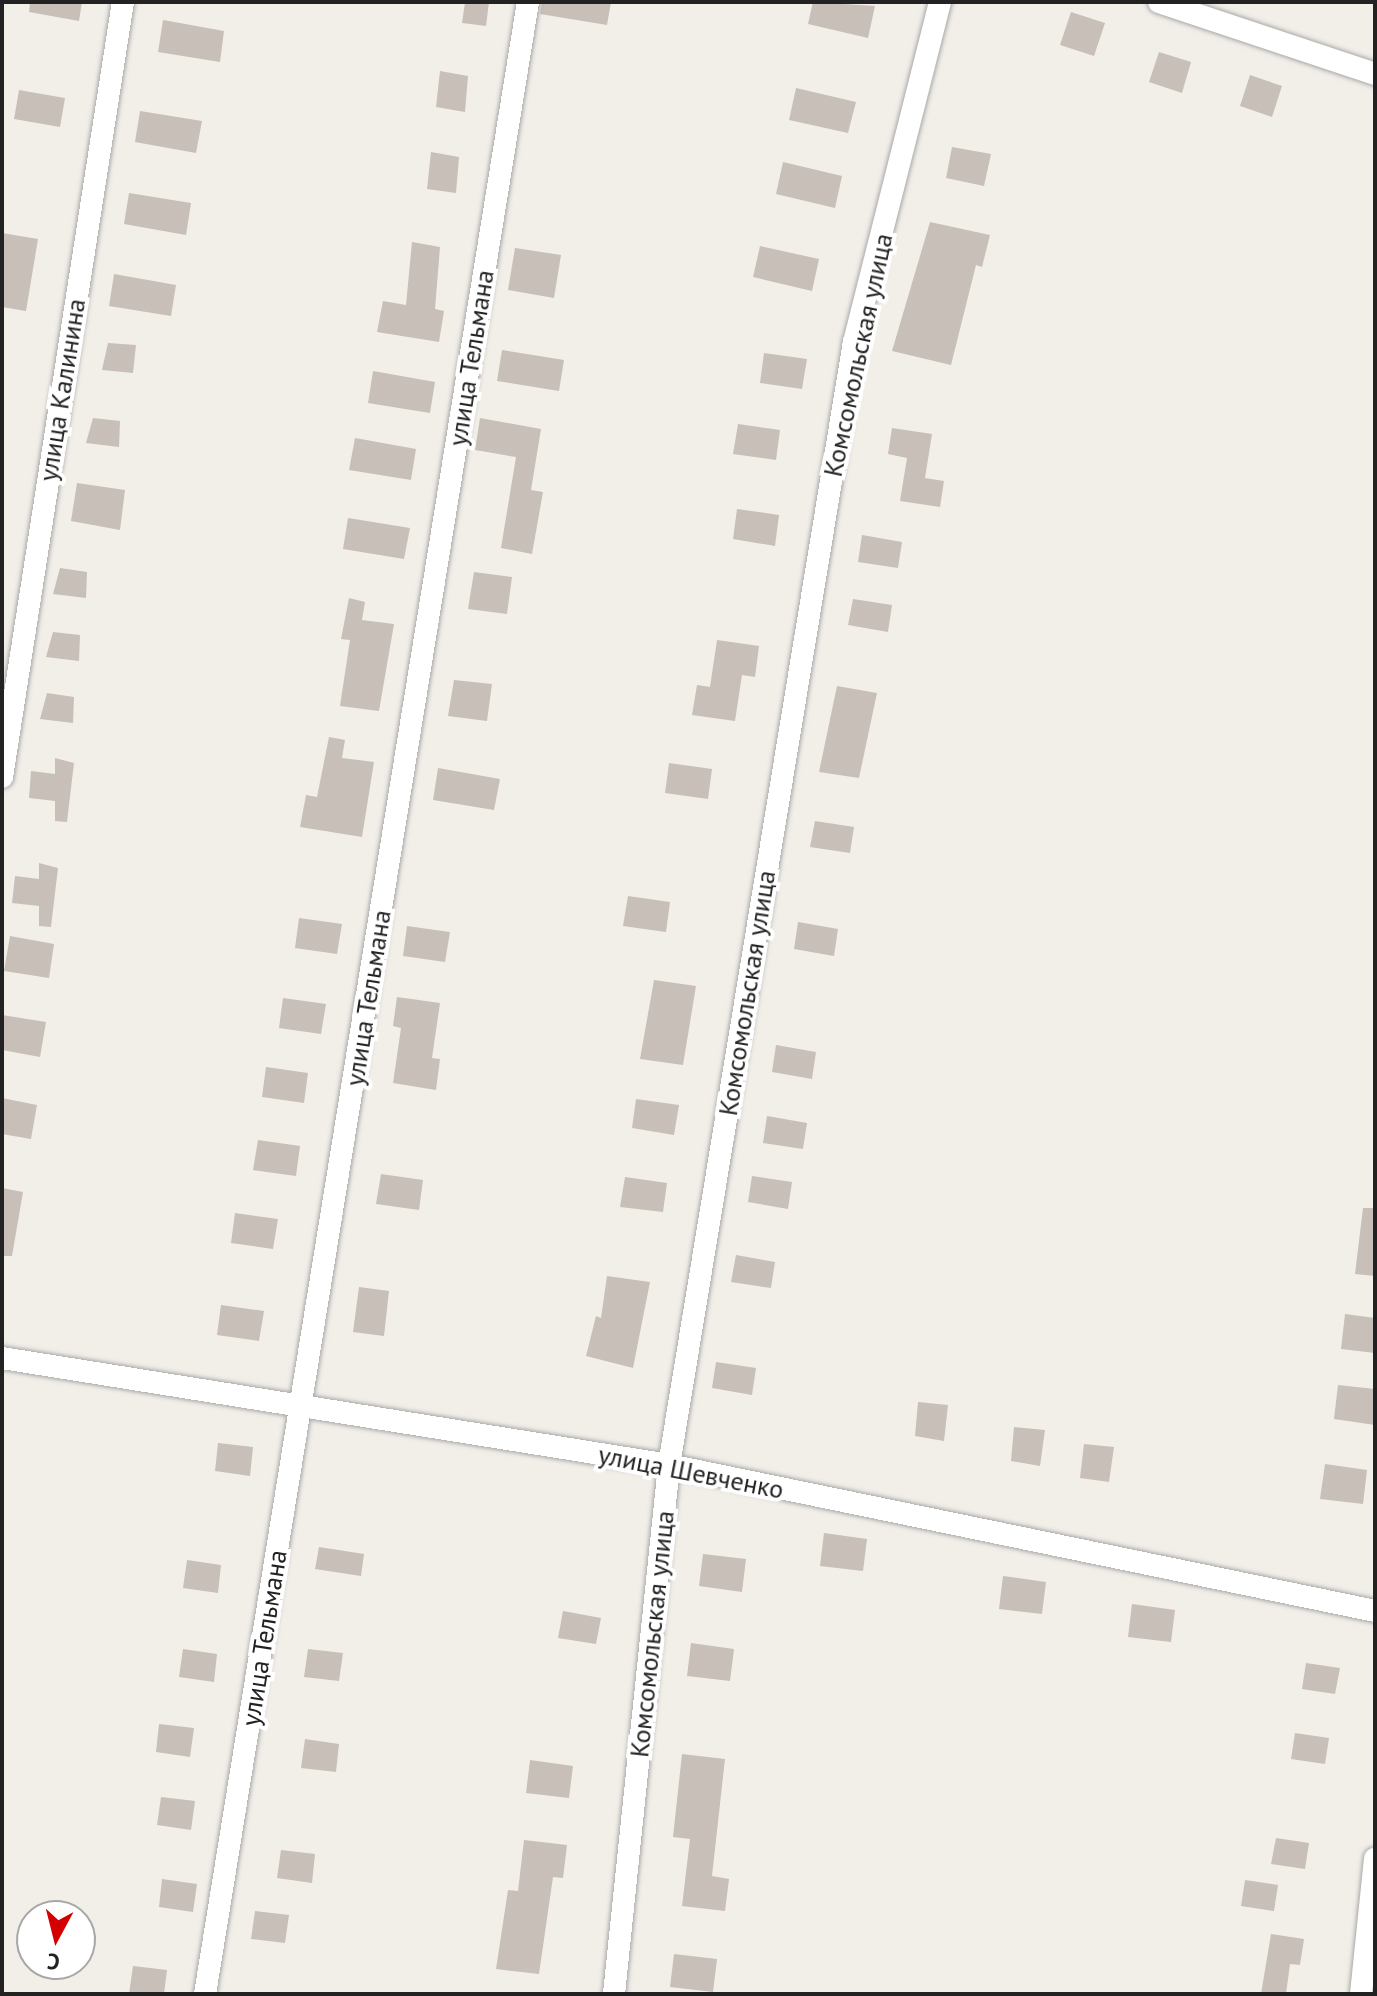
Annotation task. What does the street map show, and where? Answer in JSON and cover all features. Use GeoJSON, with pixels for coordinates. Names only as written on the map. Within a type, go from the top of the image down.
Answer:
{"type":"FeatureCollection","features":[{"type":"Feature","properties":{"kind":"street","name":"улица Калинина"},"geometry":{"type":"LineString","coordinates":[[2,777],[123,2]]}},
{"type":"Feature","properties":{"kind":"street","name":"улица Тельмана"},"geometry":{"type":"LineString","coordinates":[[205,1994],[528,2]]}},
{"type":"Feature","properties":{"kind":"street","name":"Комсомольская улица"},"geometry":{"type":"LineString","coordinates":[[614,1994],[669,1465],[854,342],[940,2]]}},
{"type":"Feature","properties":{"kind":"street"},"geometry":{"type":"LineString","coordinates":[[1159,2],[1375,74]]}},
{"type":"Feature","properties":{"kind":"street","name":"улица Шевченко"},"geometry":{"type":"LineString","coordinates":[[2,1358],[669,1465],[1375,1611]]}},
{"type":"Feature","properties":{"kind":"street"},"geometry":{"type":"LineString","coordinates":[[1361,1994],[1375,1859]]}},
{"type":"Feature","properties":{"kind":"building"},"geometry":{"type":"Polygon","coordinates":[[[30,2],[82,2],[79,21],[29,12],[30,2]]]}},
{"type":"Feature","properties":{"kind":"building"},"geometry":{"type":"Polygon","coordinates":[[[465,2],[489,2],[486,26],[462,23],[465,2]]]}},
{"type":"Feature","properties":{"kind":"building"},"geometry":{"type":"Polygon","coordinates":[[[542,2],[611,2],[607,25],[540,14],[542,2]]]}},
{"type":"Feature","properties":{"kind":"building"},"geometry":{"type":"Polygon","coordinates":[[[813,2],[875,6],[868,38],[808,24],[813,2]]]}},
{"type":"Feature","properties":{"kind":"building"},"geometry":{"type":"Polygon","coordinates":[[[1071,12],[1105,23],[1094,56],[1060,45],[1071,12]]]}},
{"type":"Feature","properties":{"kind":"building"},"geometry":{"type":"Polygon","coordinates":[[[163,20],[224,31],[220,62],[158,52],[163,20]]]}},
{"type":"Feature","properties":{"kind":"building"},"geometry":{"type":"Polygon","coordinates":[[[1159,52],[1191,62],[1182,93],[1149,82],[1159,52]]]}},
{"type":"Feature","properties":{"kind":"building"},"geometry":{"type":"Polygon","coordinates":[[[440,71],[468,76],[465,112],[436,107],[440,71]]]}},
{"type":"Feature","properties":{"kind":"building"},"geometry":{"type":"Polygon","coordinates":[[[1250,75],[1282,86],[1272,117],[1240,106],[1250,75]]]}},
{"type":"Feature","properties":{"kind":"building"},"geometry":{"type":"Polygon","coordinates":[[[796,88],[856,102],[848,133],[789,120],[796,88]]]}},
{"type":"Feature","properties":{"kind":"building"},"geometry":{"type":"Polygon","coordinates":[[[19,90],[65,98],[60,127],[14,119],[19,90]]]}},
{"type":"Feature","properties":{"kind":"building"},"geometry":{"type":"Polygon","coordinates":[[[140,111],[202,121],[196,153],[135,142],[140,111]]]}},
{"type":"Feature","properties":{"kind":"building"},"geometry":{"type":"Polygon","coordinates":[[[952,147],[991,154],[984,186],[946,178],[952,147]]]}},
{"type":"Feature","properties":{"kind":"building"},"geometry":{"type":"Polygon","coordinates":[[[431,152],[459,157],[456,193],[427,189],[431,152]]]}},
{"type":"Feature","properties":{"kind":"building"},"geometry":{"type":"Polygon","coordinates":[[[783,162],[842,176],[835,208],[776,194],[783,162]]]}},
{"type":"Feature","properties":{"kind":"building"},"geometry":{"type":"Polygon","coordinates":[[[129,193],[191,203],[186,235],[124,224],[129,193]]]}},
{"type":"Feature","properties":{"kind":"building"},"geometry":{"type":"Polygon","coordinates":[[[930,222],[990,235],[982,267],[976,265],[951,365],[892,351],[930,222]]]}},
{"type":"Feature","properties":{"kind":"building"},"geometry":{"type":"Polygon","coordinates":[[[2,233],[38,239],[26,311],[2,307],[2,233]]]}},
{"type":"Feature","properties":{"kind":"building"},"geometry":{"type":"Polygon","coordinates":[[[412,242],[440,247],[435,309],[444,311],[439,342],[377,332],[383,301],[406,305],[412,242]]]}},
{"type":"Feature","properties":{"kind":"building"},"geometry":{"type":"Polygon","coordinates":[[[760,246],[819,259],[812,291],[753,277],[760,246]]]}},
{"type":"Feature","properties":{"kind":"building"},"geometry":{"type":"Polygon","coordinates":[[[515,248],[561,255],[554,298],[508,290],[515,248]]]}},
{"type":"Feature","properties":{"kind":"building"},"geometry":{"type":"Polygon","coordinates":[[[114,274],[176,285],[171,316],[109,306],[114,274]]]}},
{"type":"Feature","properties":{"kind":"building"},"geometry":{"type":"Polygon","coordinates":[[[108,343],[136,345],[133,373],[102,370],[108,343]]]}},
{"type":"Feature","properties":{"kind":"building"},"geometry":{"type":"Polygon","coordinates":[[[502,350],[564,360],[559,391],[497,381],[502,350]]]}},
{"type":"Feature","properties":{"kind":"building"},"geometry":{"type":"Polygon","coordinates":[[[764,353],[807,359],[802,389],[760,383],[764,353]]]}},
{"type":"Feature","properties":{"kind":"building"},"geometry":{"type":"Polygon","coordinates":[[[373,371],[435,382],[430,413],[368,403],[373,371]]]}},
{"type":"Feature","properties":{"kind":"building"},"geometry":{"type":"Polygon","coordinates":[[[93,418],[120,421],[119,447],[86,443],[93,418]]]}},
{"type":"Feature","properties":{"kind":"building"},"geometry":{"type":"Polygon","coordinates":[[[480,418],[541,429],[531,490],[543,492],[532,554],[501,548],[516,457],[475,450],[480,418]]]}},
{"type":"Feature","properties":{"kind":"building"},"geometry":{"type":"Polygon","coordinates":[[[738,424],[780,430],[776,460],[733,454],[738,424]]]}},
{"type":"Feature","properties":{"kind":"building"},"geometry":{"type":"Polygon","coordinates":[[[892,428],[932,434],[925,478],[944,481],[940,507],[900,501],[907,458],[888,454],[892,428]]]}},
{"type":"Feature","properties":{"kind":"building"},"geometry":{"type":"Polygon","coordinates":[[[355,438],[416,449],[411,480],[349,470],[355,438]]]}},
{"type":"Feature","properties":{"kind":"building"},"geometry":{"type":"Polygon","coordinates":[[[77,483],[125,490],[120,530],[71,521],[77,483]]]}},
{"type":"Feature","properties":{"kind":"building"},"geometry":{"type":"Polygon","coordinates":[[[737,509],[779,515],[775,546],[733,539],[737,509]]]}},
{"type":"Feature","properties":{"kind":"building"},"geometry":{"type":"Polygon","coordinates":[[[348,518],[410,528],[404,559],[343,549],[348,518]]]}},
{"type":"Feature","properties":{"kind":"building"},"geometry":{"type":"Polygon","coordinates":[[[862,535],[902,542],[898,568],[858,562],[862,535]]]}},
{"type":"Feature","properties":{"kind":"building"},"geometry":{"type":"Polygon","coordinates":[[[60,568],[87,572],[86,598],[53,594],[60,568]]]}},
{"type":"Feature","properties":{"kind":"building"},"geometry":{"type":"Polygon","coordinates":[[[474,572],[512,577],[507,614],[468,609],[474,572]]]}},
{"type":"Feature","properties":{"kind":"building"},"geometry":{"type":"Polygon","coordinates":[[[349,598],[365,602],[362,620],[394,624],[379,711],[340,706],[350,640],[341,639],[349,598]]]}},
{"type":"Feature","properties":{"kind":"building"},"geometry":{"type":"Polygon","coordinates":[[[853,599],[892,605],[888,632],[848,625],[853,599]]]}},
{"type":"Feature","properties":{"kind":"building"},"geometry":{"type":"Polygon","coordinates":[[[53,632],[80,635],[79,661],[46,657],[53,632]]]}},
{"type":"Feature","properties":{"kind":"building"},"geometry":{"type":"Polygon","coordinates":[[[717,640],[759,646],[755,677],[742,675],[735,721],[692,715],[697,685],[710,687],[717,640]]]}},
{"type":"Feature","properties":{"kind":"building"},"geometry":{"type":"Polygon","coordinates":[[[454,680],[492,684],[487,721],[448,716],[454,680]]]}},
{"type":"Feature","properties":{"kind":"building"},"geometry":{"type":"Polygon","coordinates":[[[837,686],[877,693],[859,778],[819,772],[837,686]]]}},
{"type":"Feature","properties":{"kind":"building"},"geometry":{"type":"Polygon","coordinates":[[[47,693],[74,697],[73,723],[40,719],[47,693]]]}},
{"type":"Feature","properties":{"kind":"building"},"geometry":{"type":"Polygon","coordinates":[[[329,737],[345,740],[342,758],[374,762],[362,837],[300,827],[306,795],[317,797],[329,737]]]}},
{"type":"Feature","properties":{"kind":"building"},"geometry":{"type":"Polygon","coordinates":[[[55,758],[74,763],[67,822],[55,821],[55,801],[29,798],[31,771],[55,774],[55,758]]]}},
{"type":"Feature","properties":{"kind":"building"},"geometry":{"type":"Polygon","coordinates":[[[669,763],[712,769],[708,799],[665,793],[669,763]]]}},
{"type":"Feature","properties":{"kind":"building"},"geometry":{"type":"Polygon","coordinates":[[[438,768],[500,779],[494,810],[433,800],[438,768]]]}},
{"type":"Feature","properties":{"kind":"building"},"geometry":{"type":"Polygon","coordinates":[[[815,821],[854,827],[850,853],[810,847],[815,821]]]}},
{"type":"Feature","properties":{"kind":"building"},"geometry":{"type":"Polygon","coordinates":[[[39,863],[58,868],[51,927],[39,926],[39,906],[12,903],[15,876],[39,879],[39,863]]]}},
{"type":"Feature","properties":{"kind":"building"},"geometry":{"type":"Polygon","coordinates":[[[628,896],[670,902],[666,932],[623,926],[628,896]]]}},
{"type":"Feature","properties":{"kind":"building"},"geometry":{"type":"Polygon","coordinates":[[[299,918],[342,924],[337,954],[295,948],[299,918]]]}},
{"type":"Feature","properties":{"kind":"building"},"geometry":{"type":"Polygon","coordinates":[[[798,922],[838,929],[834,956],[794,949],[798,922]]]}},
{"type":"Feature","properties":{"kind":"building"},"geometry":{"type":"Polygon","coordinates":[[[407,926],[450,932],[445,962],[403,956],[407,926]]]}},
{"type":"Feature","properties":{"kind":"building"},"geometry":{"type":"Polygon","coordinates":[[[10,936],[54,944],[49,978],[4,971],[10,936]]]}},
{"type":"Feature","properties":{"kind":"building"},"geometry":{"type":"Polygon","coordinates":[[[654,980],[696,986],[683,1065],[640,1059],[654,980]]]}},
{"type":"Feature","properties":{"kind":"building"},"geometry":{"type":"Polygon","coordinates":[[[397,997],[440,1003],[432,1058],[440,1059],[436,1090],[393,1083],[401,1028],[393,1026],[397,997]]]}},
{"type":"Feature","properties":{"kind":"building"},"geometry":{"type":"Polygon","coordinates":[[[283,998],[326,1004],[321,1034],[279,1028],[283,998]]]}},
{"type":"Feature","properties":{"kind":"building"},"geometry":{"type":"Polygon","coordinates":[[[2,1015],[46,1022],[40,1057],[2,1050],[2,1015]]]}},
{"type":"Feature","properties":{"kind":"building"},"geometry":{"type":"Polygon","coordinates":[[[776,1045],[816,1052],[812,1079],[772,1072],[776,1045]]]}},
{"type":"Feature","properties":{"kind":"building"},"geometry":{"type":"Polygon","coordinates":[[[266,1067],[308,1073],[304,1103],[262,1097],[266,1067]]]}},
{"type":"Feature","properties":{"kind":"building"},"geometry":{"type":"Polygon","coordinates":[[[2,1098],[37,1105],[31,1139],[2,1134],[2,1098]]]}},
{"type":"Feature","properties":{"kind":"building"},"geometry":{"type":"Polygon","coordinates":[[[636,1099],[679,1105],[674,1135],[632,1128],[636,1099]]]}},
{"type":"Feature","properties":{"kind":"building"},"geometry":{"type":"Polygon","coordinates":[[[767,1116],[807,1123],[803,1149],[763,1143],[767,1116]]]}},
{"type":"Feature","properties":{"kind":"building"},"geometry":{"type":"Polygon","coordinates":[[[258,1140],[300,1146],[296,1176],[253,1170],[258,1140]]]}},
{"type":"Feature","properties":{"kind":"building"},"geometry":{"type":"Polygon","coordinates":[[[381,1174],[423,1180],[419,1210],[376,1204],[381,1174]]]}},
{"type":"Feature","properties":{"kind":"building"},"geometry":{"type":"Polygon","coordinates":[[[752,1176],[792,1182],[788,1209],[748,1202],[752,1176]]]}},
{"type":"Feature","properties":{"kind":"building"},"geometry":{"type":"Polygon","coordinates":[[[625,1177],[667,1183],[663,1212],[620,1207],[625,1177]]]}},
{"type":"Feature","properties":{"kind":"building"},"geometry":{"type":"Polygon","coordinates":[[[2,1188],[23,1192],[12,1256],[2,1256],[2,1188]]]}},
{"type":"Feature","properties":{"kind":"building"},"geometry":{"type":"Polygon","coordinates":[[[1363,1208],[1375,1208],[1375,1276],[1355,1274],[1363,1208]]]}},
{"type":"Feature","properties":{"kind":"building"},"geometry":{"type":"Polygon","coordinates":[[[235,1213],[278,1219],[273,1249],[231,1243],[235,1213]]]}},
{"type":"Feature","properties":{"kind":"building"},"geometry":{"type":"Polygon","coordinates":[[[736,1255],[775,1262],[771,1288],[731,1282],[736,1255]]]}},
{"type":"Feature","properties":{"kind":"building"},"geometry":{"type":"Polygon","coordinates":[[[607,1276],[650,1282],[633,1368],[586,1356],[596,1316],[601,1318],[607,1276]]]}},
{"type":"Feature","properties":{"kind":"building"},"geometry":{"type":"Polygon","coordinates":[[[359,1287],[389,1291],[384,1336],[353,1332],[359,1287]]]}},
{"type":"Feature","properties":{"kind":"building"},"geometry":{"type":"Polygon","coordinates":[[[221,1305],[264,1311],[259,1341],[217,1335],[221,1305]]]}},
{"type":"Feature","properties":{"kind":"building"},"geometry":{"type":"Polygon","coordinates":[[[1345,1314],[1375,1318],[1375,1353],[1341,1349],[1345,1314]]]}},
{"type":"Feature","properties":{"kind":"building"},"geometry":{"type":"Polygon","coordinates":[[[716,1362],[756,1368],[752,1395],[712,1388],[716,1362]]]}},
{"type":"Feature","properties":{"kind":"building"},"geometry":{"type":"Polygon","coordinates":[[[1338,1385],[1375,1389],[1375,1425],[1334,1419],[1338,1385]]]}},
{"type":"Feature","properties":{"kind":"building"},"geometry":{"type":"Polygon","coordinates":[[[918,1402],[948,1405],[944,1441],[915,1436],[918,1402]]]}},
{"type":"Feature","properties":{"kind":"building"},"geometry":{"type":"Polygon","coordinates":[[[1014,1427],[1045,1430],[1040,1466],[1011,1461],[1014,1427]]]}},
{"type":"Feature","properties":{"kind":"building"},"geometry":{"type":"Polygon","coordinates":[[[218,1443],[253,1447],[250,1476],[215,1471],[218,1443]]]}},
{"type":"Feature","properties":{"kind":"building"},"geometry":{"type":"Polygon","coordinates":[[[1084,1444],[1114,1447],[1109,1482],[1080,1478],[1084,1444]]]}},
{"type":"Feature","properties":{"kind":"building"},"geometry":{"type":"Polygon","coordinates":[[[1325,1464],[1367,1470],[1363,1504],[1320,1499],[1325,1464]]]}},
{"type":"Feature","properties":{"kind":"building"},"geometry":{"type":"Polygon","coordinates":[[[824,1533],[867,1539],[863,1571],[820,1566],[824,1533]]]}},
{"type":"Feature","properties":{"kind":"building"},"geometry":{"type":"Polygon","coordinates":[[[319,1547],[364,1554],[361,1576],[315,1569],[319,1547]]]}},
{"type":"Feature","properties":{"kind":"building"},"geometry":{"type":"Polygon","coordinates":[[[703,1554],[746,1559],[742,1592],[699,1586],[703,1554]]]}},
{"type":"Feature","properties":{"kind":"building"},"geometry":{"type":"Polygon","coordinates":[[[187,1560],[221,1565],[218,1593],[183,1588],[187,1560]]]}},
{"type":"Feature","properties":{"kind":"building"},"geometry":{"type":"Polygon","coordinates":[[[1003,1576],[1046,1582],[1042,1614],[999,1609],[1003,1576]]]}},
{"type":"Feature","properties":{"kind":"building"},"geometry":{"type":"Polygon","coordinates":[[[1132,1604],[1175,1610],[1171,1642],[1128,1637],[1132,1604]]]}},
{"type":"Feature","properties":{"kind":"building"},"geometry":{"type":"Polygon","coordinates":[[[563,1611],[601,1618],[596,1644],[558,1638],[563,1611]]]}},
{"type":"Feature","properties":{"kind":"building"},"geometry":{"type":"Polygon","coordinates":[[[691,1643],[734,1649],[730,1681],[687,1676],[691,1643]]]}},
{"type":"Feature","properties":{"kind":"building"},"geometry":{"type":"Polygon","coordinates":[[[183,1649],[217,1654],[214,1682],[179,1677],[183,1649]]]}},
{"type":"Feature","properties":{"kind":"building"},"geometry":{"type":"Polygon","coordinates":[[[308,1649],[343,1653],[339,1681],[304,1677],[308,1649]]]}},
{"type":"Feature","properties":{"kind":"building"},"geometry":{"type":"Polygon","coordinates":[[[1306,1663],[1340,1668],[1335,1694],[1302,1689],[1306,1663]]]}},
{"type":"Feature","properties":{"kind":"building"},"geometry":{"type":"Polygon","coordinates":[[[159,1724],[194,1728],[190,1757],[156,1752],[159,1724]]]}},
{"type":"Feature","properties":{"kind":"building"},"geometry":{"type":"Polygon","coordinates":[[[1295,1733],[1329,1738],[1325,1764],[1291,1759],[1295,1733]]]}},
{"type":"Feature","properties":{"kind":"building"},"geometry":{"type":"Polygon","coordinates":[[[305,1739],[339,1744],[336,1772],[301,1768],[305,1739]]]}},
{"type":"Feature","properties":{"kind":"building"},"geometry":{"type":"Polygon","coordinates":[[[682,1754],[725,1759],[712,1876],[729,1879],[725,1911],[682,1906],[690,1839],[673,1837],[682,1754]]]}},
{"type":"Feature","properties":{"kind":"building"},"geometry":{"type":"Polygon","coordinates":[[[530,1760],[573,1766],[569,1798],[526,1793],[530,1760]]]}},
{"type":"Feature","properties":{"kind":"building"},"geometry":{"type":"Polygon","coordinates":[[[161,1797],[195,1801],[191,1830],[157,1825],[161,1797]]]}},
{"type":"Feature","properties":{"kind":"building"},"geometry":{"type":"Polygon","coordinates":[[[1276,1838],[1309,1843],[1305,1869],[1271,1864],[1276,1838]]]}},
{"type":"Feature","properties":{"kind":"building"},"geometry":{"type":"Polygon","coordinates":[[[524,1840],[567,1845],[563,1878],[553,1877],[539,1974],[496,1969],[508,1890],[518,1891],[524,1840]]]}},
{"type":"Feature","properties":{"kind":"building"},"geometry":{"type":"Polygon","coordinates":[[[281,1850],[315,1854],[312,1883],[277,1878],[281,1850]]]}},
{"type":"Feature","properties":{"kind":"building"},"geometry":{"type":"Polygon","coordinates":[[[162,1879],[197,1884],[193,1912],[159,1907],[162,1879]]]}},
{"type":"Feature","properties":{"kind":"building"},"geometry":{"type":"Polygon","coordinates":[[[1245,1880],[1278,1885],[1274,1911],[1241,1906],[1245,1880]]]}},
{"type":"Feature","properties":{"kind":"building"},"geometry":{"type":"Polygon","coordinates":[[[255,1911],[289,1915],[285,1943],[251,1939],[255,1911]]]}},
{"type":"Feature","properties":{"kind":"building"},"geometry":{"type":"Polygon","coordinates":[[[1271,1934],[1304,1939],[1300,1965],[1290,1964],[1286,1994],[1261,1994],[1271,1934]]]}},
{"type":"Feature","properties":{"kind":"building"},"geometry":{"type":"Polygon","coordinates":[[[674,1954],[717,1959],[713,1992],[670,1987],[674,1954]]]}},
{"type":"Feature","properties":{"kind":"building"},"geometry":{"type":"Polygon","coordinates":[[[133,1966],[167,1970],[164,1994],[129,1994],[133,1966]]]}}]}
